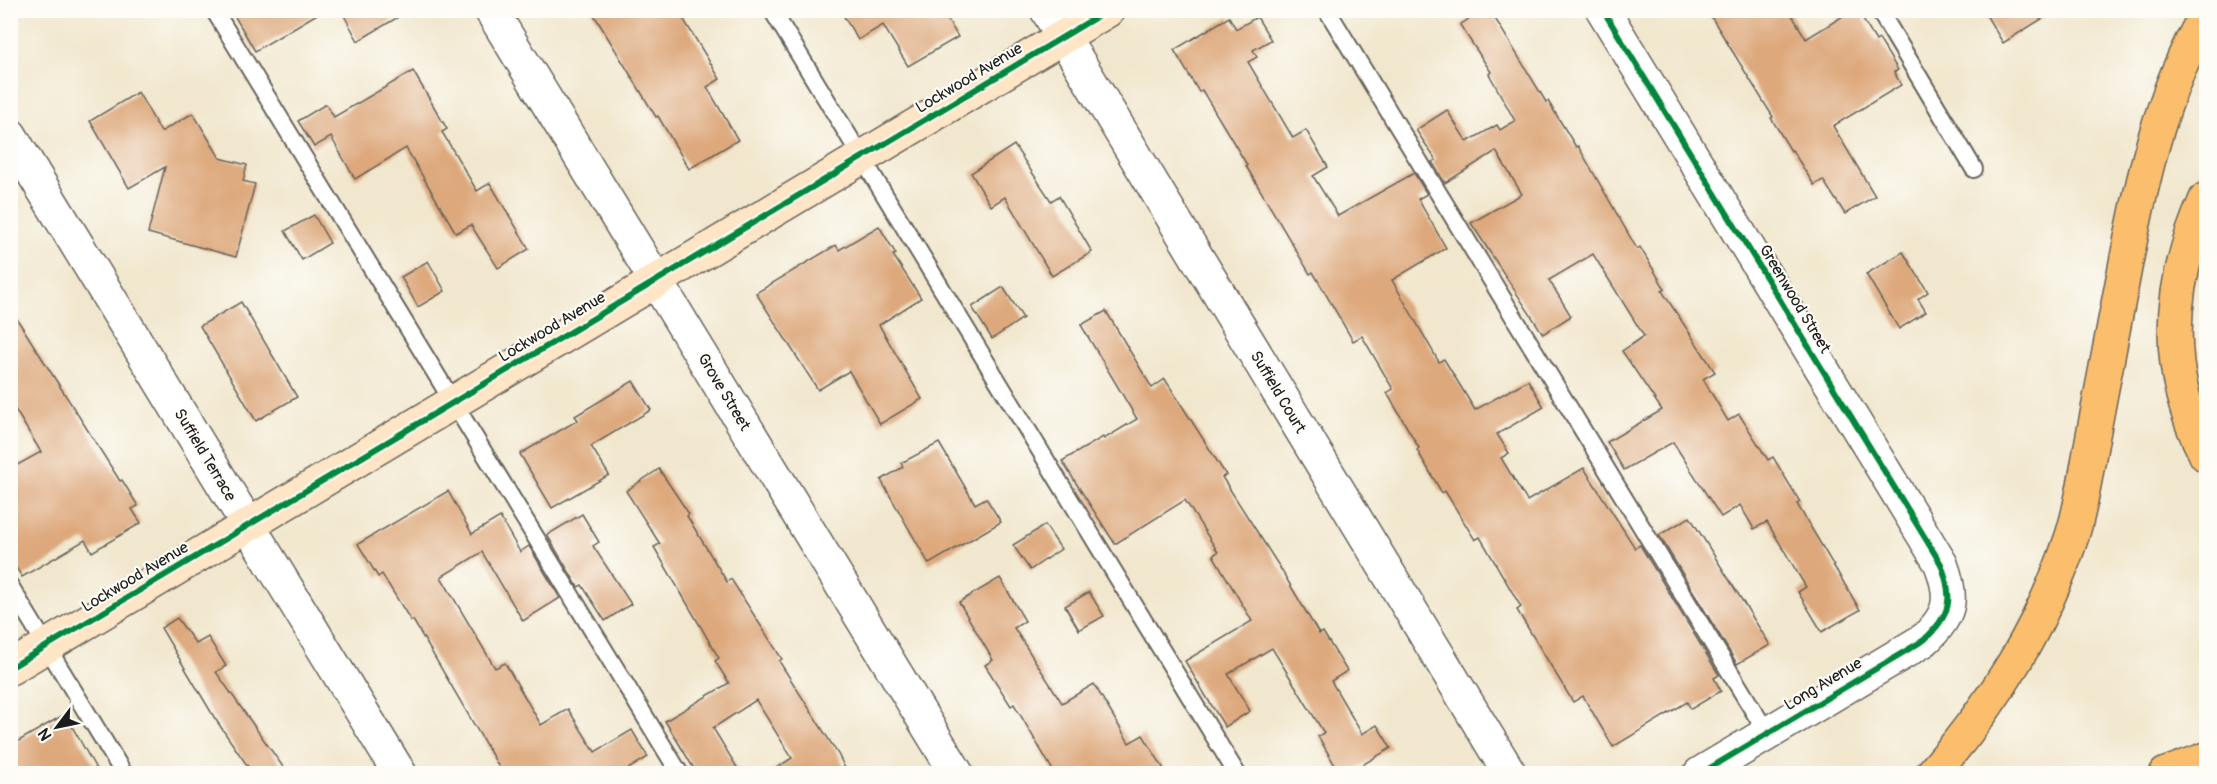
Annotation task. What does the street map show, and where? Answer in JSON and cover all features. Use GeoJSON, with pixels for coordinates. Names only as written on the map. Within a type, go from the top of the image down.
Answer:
{"type":"FeatureCollection","features":[{"type":"Feature","properties":{"kind":"highway"},"geometry":{"type":"LineString","coordinates":[[1932,774],[1965,736],[1992,699],[2039,618],[2061,567],[2072,534],[2085,476],[2134,224],[2150,157],[2165,102],[2191,42],[2206,15]]}},
{"type":"Feature","properties":{"kind":"highway"},"geometry":{"type":"LineString","coordinates":[[2206,199],[2185,254],[2175,322],[2175,356],[2191,420],[2206,455]]}},
{"type":"Feature","properties":{"kind":"highway"},"geometry":{"type":"LineString","coordinates":[[2166,774],[2206,759]]}},
{"type":"Feature","properties":{"kind":"street","name":"Grove Street"},"geometry":{"type":"LineString","coordinates":[[491,10],[957,774]]}},
{"type":"Feature","properties":{"kind":"street","name":"Lockwood Avenue"},"geometry":{"type":"LineString","coordinates":[[10,668],[862,158],[1055,24],[1108,10]]}},
{"type":"Feature","properties":{"kind":"street","name":"Greenwood Street"},"geometry":{"type":"LineString","coordinates":[[1603,10],[1941,564],[1949,585],[1948,607]]}},
{"type":"Feature","properties":{"kind":"street","name":"Suffield Court"},"geometry":{"type":"LineString","coordinates":[[1055,24],[1510,774]]}},
{"type":"Feature","properties":{"kind":"street","name":"Suffield Terrace"},"geometry":{"type":"LineString","coordinates":[[10,135],[400,774]]}},
{"type":"Feature","properties":{"kind":"street","name":"Long Avenue"},"geometry":{"type":"LineString","coordinates":[[1700,774],[1924,640],[1940,626],[1948,607]]}},
{"type":"Feature","properties":{"kind":"lane"},"geometry":{"type":"LineString","coordinates":[[214,10],[680,774]]}},
{"type":"Feature","properties":{"kind":"lane"},"geometry":{"type":"LineString","coordinates":[[772,10],[1237,774]]}},
{"type":"Feature","properties":{"kind":"lane"},"geometry":{"type":"LineString","coordinates":[[1327,10],[1767,734]]}},
{"type":"Feature","properties":{"kind":"lane"},"geometry":{"type":"LineString","coordinates":[[1879,10],[1974,169]]}},
{"type":"Feature","properties":{"kind":"lane"},"geometry":{"type":"LineString","coordinates":[[10,586],[124,774]]}},
{"type":"Feature","properties":{"kind":"building"},"geometry":{"type":"Polygon","coordinates":[[[231,10],[324,10],[255,51],[231,10]]]}},
{"type":"Feature","properties":{"kind":"building"},"geometry":{"type":"Polygon","coordinates":[[[341,10],[410,10],[358,41],[341,10]]]}},
{"type":"Feature","properties":{"kind":"building"},"geometry":{"type":"Polygon","coordinates":[[[591,10],[678,10],[720,79],[707,87],[738,140],[689,169],[591,10]]]}},
{"type":"Feature","properties":{"kind":"building"},"geometry":{"type":"Polygon","coordinates":[[[840,10],[942,10],[958,37],[908,66],[883,25],[858,40],[840,10]]]}},
{"type":"Feature","properties":{"kind":"building"},"geometry":{"type":"Polygon","coordinates":[[[1482,10],[1490,10],[1546,102],[1548,101],[1576,147],[1578,146],[1637,249],[1640,247],[1665,289],[1662,291],[1715,372],[1703,379],[1728,421],[1739,414],[1768,460],[1773,457],[1800,502],[1797,504],[1860,610],[1822,632],[1798,592],[1806,587],[1767,522],[1754,529],[1740,505],[1721,517],[1673,442],[1624,470],[1607,442],[1662,410],[1622,351],[1644,336],[1593,254],[1549,280],[1571,316],[1543,334],[1471,223],[1522,194],[1496,151],[1445,183],[1432,162],[1436,160],[1416,130],[1447,110],[1467,142],[1497,125],[1500,130],[1515,121],[1489,74],[1491,72],[1460,25],[1482,10]]]}},
{"type":"Feature","properties":{"kind":"building"},"geometry":{"type":"Polygon","coordinates":[[[1707,10],[1789,10],[1806,39],[1853,10],[1857,10],[1876,41],[1879,39],[1898,70],[1894,72],[1901,85],[1833,126],[1875,196],[1845,214],[1823,180],[1814,185],[1791,151],[1771,118],[1773,117],[1707,10]]]}},
{"type":"Feature","properties":{"kind":"building"},"geometry":{"type":"Polygon","coordinates":[[[1983,10],[2056,10],[2003,43],[1983,10]]]}},
{"type":"Feature","properties":{"kind":"building"},"geometry":{"type":"Polygon","coordinates":[[[1229,17],[1236,29],[1257,17],[1271,40],[1253,50],[1257,57],[1248,62],[1293,138],[1306,130],[1328,167],[1313,176],[1338,216],[1414,173],[1427,194],[1418,199],[1446,248],[1392,280],[1439,362],[1444,359],[1475,410],[1528,380],[1544,407],[1497,434],[1509,453],[1501,458],[1527,501],[1584,468],[1635,548],[1640,545],[1719,675],[1714,678],[1721,691],[1691,709],[1687,702],[1613,747],[1583,696],[1573,702],[1517,610],[1521,607],[1480,537],[1475,540],[1445,491],[1442,493],[1417,450],[1419,448],[1387,393],[1393,389],[1362,336],[1353,341],[1313,272],[1310,274],[1202,90],[1199,92],[1174,50],[1229,17]]]}},
{"type":"Feature","properties":{"kind":"building"},"geometry":{"type":"Polygon","coordinates":[[[413,71],[447,129],[442,132],[477,191],[490,183],[529,249],[498,268],[471,225],[456,233],[406,148],[355,179],[331,137],[314,147],[298,121],[326,104],[334,117],[413,71]]]}},
{"type":"Feature","properties":{"kind":"building"},"geometry":{"type":"Polygon","coordinates":[[[138,92],[161,132],[193,113],[220,158],[247,165],[243,181],[255,184],[236,257],[148,233],[165,167],[129,188],[90,121],[138,92]]]}},
{"type":"Feature","properties":{"kind":"building"},"geometry":{"type":"Polygon","coordinates":[[[1014,145],[1051,201],[1059,196],[1092,252],[1052,276],[1005,197],[991,206],[971,173],[1014,145]]]}},
{"type":"Feature","properties":{"kind":"building"},"geometry":{"type":"Polygon","coordinates":[[[314,215],[330,243],[302,260],[285,231],[314,215]]]}},
{"type":"Feature","properties":{"kind":"building"},"geometry":{"type":"Polygon","coordinates":[[[879,226],[896,254],[893,255],[921,298],[879,325],[922,399],[880,424],[849,371],[818,390],[756,293],[836,245],[839,250],[879,226]]]}},
{"type":"Feature","properties":{"kind":"building"},"geometry":{"type":"Polygon","coordinates":[[[1903,252],[1928,292],[1918,299],[1926,312],[1899,329],[1866,274],[1903,252]]]}},
{"type":"Feature","properties":{"kind":"building"},"geometry":{"type":"Polygon","coordinates":[[[428,261],[445,291],[418,307],[401,277],[428,261]]]}},
{"type":"Feature","properties":{"kind":"building"},"geometry":{"type":"Polygon","coordinates":[[[1003,287],[1023,318],[992,339],[972,307],[1003,287]]]}},
{"type":"Feature","properties":{"kind":"building"},"geometry":{"type":"Polygon","coordinates":[[[241,302],[297,397],[256,421],[200,326],[241,302]]]}},
{"type":"Feature","properties":{"kind":"building"},"geometry":{"type":"Polygon","coordinates":[[[10,308],[138,506],[132,509],[141,523],[92,552],[85,540],[22,577],[10,558],[10,469],[41,452],[10,401],[10,308]]]}},
{"type":"Feature","properties":{"kind":"building"},"geometry":{"type":"Polygon","coordinates":[[[1106,311],[1152,388],[1165,379],[1226,475],[1222,477],[1319,634],[1323,632],[1347,671],[1331,681],[1362,734],[1377,725],[1391,748],[1347,774],[1340,774],[1318,736],[1324,733],[1272,648],[1228,674],[1250,711],[1225,727],[1185,661],[1252,621],[1213,555],[1218,552],[1185,500],[1115,544],[1062,461],[1137,419],[1081,325],[1106,311]]]}},
{"type":"Feature","properties":{"kind":"building"},"geometry":{"type":"Polygon","coordinates":[[[633,381],[651,410],[591,446],[609,475],[552,508],[520,454],[578,420],[575,416],[633,381]]]}},
{"type":"Feature","properties":{"kind":"building"},"geometry":{"type":"Polygon","coordinates":[[[939,443],[975,504],[986,498],[1001,522],[929,564],[881,480],[903,467],[901,463],[939,443]]]}},
{"type":"Feature","properties":{"kind":"building"},"geometry":{"type":"Polygon","coordinates":[[[659,469],[689,514],[687,516],[727,582],[731,579],[782,659],[779,661],[838,754],[848,774],[767,774],[792,758],[756,700],[713,728],[741,774],[697,774],[665,721],[729,683],[715,661],[719,658],[654,547],[660,544],[626,491],[659,469]]]}},
{"type":"Feature","properties":{"kind":"building"},"geometry":{"type":"Polygon","coordinates":[[[448,491],[472,534],[500,517],[520,552],[529,546],[560,598],[523,621],[482,552],[441,577],[495,668],[505,663],[541,725],[568,709],[595,752],[632,730],[648,757],[620,774],[503,774],[413,620],[411,621],[382,574],[378,577],[358,544],[448,491]]]}},
{"type":"Feature","properties":{"kind":"building"},"geometry":{"type":"Polygon","coordinates":[[[582,514],[599,542],[593,546],[631,604],[605,621],[582,585],[578,587],[547,535],[582,514]]]}},
{"type":"Feature","properties":{"kind":"building"},"geometry":{"type":"Polygon","coordinates":[[[1690,517],[1770,645],[1737,664],[1659,535],[1690,517]]]}},
{"type":"Feature","properties":{"kind":"building"},"geometry":{"type":"Polygon","coordinates":[[[1045,525],[1061,549],[1030,570],[1013,545],[1045,525]]]}},
{"type":"Feature","properties":{"kind":"building"},"geometry":{"type":"Polygon","coordinates":[[[1000,578],[1025,621],[1014,628],[1062,703],[1094,684],[1129,743],[1143,735],[1167,774],[1055,774],[1014,704],[1011,706],[985,665],[993,660],[959,602],[1000,578]]]}},
{"type":"Feature","properties":{"kind":"building"},"geometry":{"type":"Polygon","coordinates":[[[1089,592],[1104,616],[1079,630],[1065,606],[1089,592]]]}},
{"type":"Feature","properties":{"kind":"building"},"geometry":{"type":"Polygon","coordinates":[[[177,618],[196,644],[208,637],[226,666],[216,672],[288,774],[253,774],[214,717],[161,628],[177,618]]]}},
{"type":"Feature","properties":{"kind":"building"},"geometry":{"type":"Polygon","coordinates":[[[65,714],[99,774],[10,774],[10,746],[65,714]]]}},
{"type":"Feature","properties":{"kind":"cycle path"},"geometry":{"type":"LineString","coordinates":[[10,668],[1108,10]]}},
{"type":"Feature","properties":{"kind":"cycle path"},"geometry":{"type":"LineString","coordinates":[[1603,10],[1941,564],[1948,587],[1948,606],[1945,614],[1924,640],[1700,774]]}}]}
